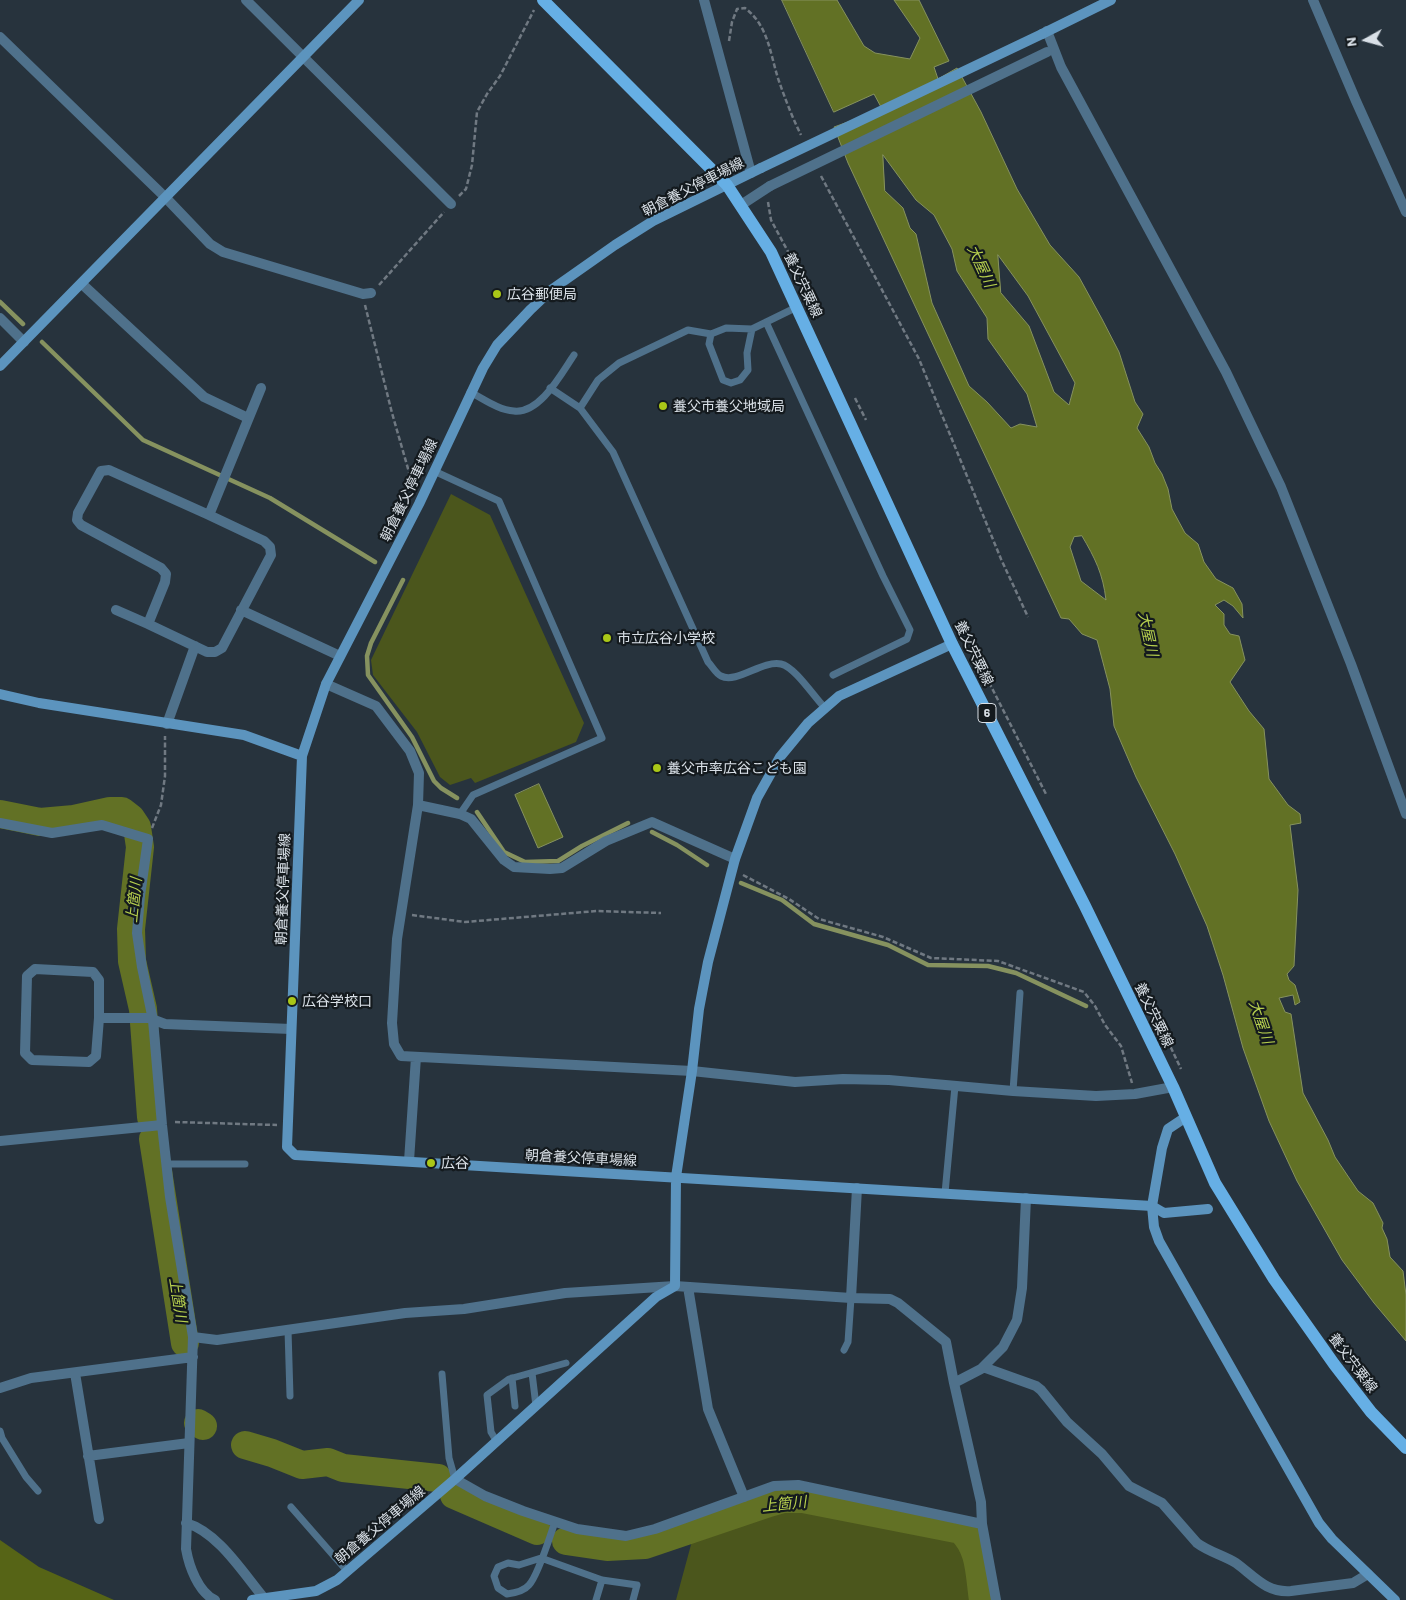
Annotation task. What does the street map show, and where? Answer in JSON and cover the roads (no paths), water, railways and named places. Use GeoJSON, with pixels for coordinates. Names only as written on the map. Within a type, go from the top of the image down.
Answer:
{"type":"FeatureCollection","features":[{"type":"Feature","properties":{"kind":"main road"},"geometry":{"type":"LineString","coordinates":[[0,366],[359,0]]}},
{"type":"Feature","properties":{"kind":"main road","name":"朝倉養父停車場線"},"geometry":{"type":"LineString","coordinates":[[1111,0],[653,221],[551,290],[530,309],[497,345],[470,392],[419,504],[326,684],[302,756],[287,1147],[295,1155],[1152,1206],[1164,1213],[1208,1209]]}},
{"type":"Feature","properties":{"kind":"main road","name":"養父宍粟線"},"geometry":{"type":"LineString","coordinates":[[540,2],[727,184],[771,252],[952,644],[1085,906],[1173,1087],[1215,1183],[1274,1280],[1334,1364],[1371,1412],[1406,1448]]}},
{"type":"Feature","properties":{"kind":"main road"},"geometry":{"type":"LineString","coordinates":[[675,1286],[676,1177],[703,984],[733,869],[757,798],[780,757],[808,723],[840,696],[952,644]]}},
{"type":"Feature","properties":{"kind":"main road"},"geometry":{"type":"LineString","coordinates":[[0,694],[39,703],[244,735],[302,756]]}},
{"type":"Feature","properties":{"kind":"main road"},"geometry":{"type":"LineString","coordinates":[[1186,1117],[1168,1129],[1162,1148],[1152,1206],[1154,1227],[1159,1241],[1319,1523],[1332,1539],[1395,1600]]}},
{"type":"Feature","properties":{"kind":"main road","name":"朝倉養父停車場線"},"geometry":{"type":"LineString","coordinates":[[252,1600],[316,1591],[337,1580],[497,1442],[656,1297],[675,1286]]}},
{"type":"Feature","properties":{"kind":"street"},"geometry":{"type":"LineString","coordinates":[[246,0],[452,204]]}},
{"type":"Feature","properties":{"kind":"street"},"geometry":{"type":"LineString","coordinates":[[704,0],[751,173]]}},
{"type":"Feature","properties":{"kind":"street"},"geometry":{"type":"LineString","coordinates":[[1313,0],[1406,212]]}},
{"type":"Feature","properties":{"kind":"street"},"geometry":{"type":"LineString","coordinates":[[1044,33],[1050,50],[1226,372],[1282,487],[1351,664],[1406,814]]}},
{"type":"Feature","properties":{"kind":"street"},"geometry":{"type":"LineString","coordinates":[[0,37],[166,198],[210,244],[223,252],[367,293]]}},
{"type":"Feature","properties":{"kind":"street"},"geometry":{"type":"LineString","coordinates":[[740,205],[770,186],[1050,50]]}},
{"type":"Feature","properties":{"kind":"street"},"geometry":{"type":"LineString","coordinates":[[82,284],[204,397],[248,418]]}},
{"type":"Feature","properties":{"kind":"street"},"geometry":{"type":"LineString","coordinates":[[0,318],[24,342]]}},
{"type":"Feature","properties":{"kind":"street"},"geometry":{"type":"LineString","coordinates":[[209,515],[261,388]]}},
{"type":"Feature","properties":{"kind":"street"},"geometry":{"type":"LineString","coordinates":[[116,610],[206,652],[215,652],[222,648],[271,555],[270,547],[264,540],[209,515],[108,470],[101,471],[78,513],[77,520],[81,525],[161,568],[166,574],[165,582],[148,624]]}},
{"type":"Feature","properties":{"kind":"street"},"geometry":{"type":"LineString","coordinates":[[241,610],[340,656]]}},
{"type":"Feature","properties":{"kind":"street"},"geometry":{"type":"LineString","coordinates":[[167,724],[195,646]]}},
{"type":"Feature","properties":{"kind":"street"},"geometry":{"type":"LineString","coordinates":[[326,684],[376,706],[410,751],[419,773],[418,805],[397,939],[394,1044],[401,1056],[692,1071],[795,1082],[843,1079],[889,1080],[1096,1096],[1135,1094],[1173,1087]]}},
{"type":"Feature","properties":{"kind":"street"},"geometry":{"type":"LineString","coordinates":[[418,805],[460,814],[471,820],[504,860],[514,867],[562,868],[606,841],[652,822],[736,859]]}},
{"type":"Feature","properties":{"kind":"street"},"geometry":{"type":"LineString","coordinates":[[0,823],[52,833],[102,825],[145,838],[137,933],[170,1197],[194,1337],[186,1550],[189,1568],[198,1582],[211,1598],[215,1600]]}},
{"type":"Feature","properties":{"kind":"street"},"geometry":{"type":"LineString","coordinates":[[35,969],[94,972],[99,980],[99,1018],[96,1056],[89,1062],[32,1060],[25,1053],[27,976],[35,969]]}},
{"type":"Feature","properties":{"kind":"street"},"geometry":{"type":"LineString","coordinates":[[99,1018],[147,1019],[165,1024],[291,1029]]}},
{"type":"Feature","properties":{"kind":"street"},"geometry":{"type":"LineString","coordinates":[[409,1161],[416,1056]]}},
{"type":"Feature","properties":{"kind":"street"},"geometry":{"type":"LineString","coordinates":[[0,1141],[162,1125]]}},
{"type":"Feature","properties":{"kind":"street"},"geometry":{"type":"LineString","coordinates":[[851,1298],[856,1188]]}},
{"type":"Feature","properties":{"kind":"street"},"geometry":{"type":"LineString","coordinates":[[954,1383],[983,1367],[1003,1346],[1017,1320],[1022,1288],[1026,1198]]}},
{"type":"Feature","properties":{"kind":"street"},"geometry":{"type":"LineString","coordinates":[[194,1337],[218,1340],[406,1313],[464,1309],[565,1293],[675,1286],[890,1299],[898,1302],[933,1329],[946,1342],[981,1502],[982,1524],[996,1600]]}},
{"type":"Feature","properties":{"kind":"street"},"geometry":{"type":"LineString","coordinates":[[688,1287],[708,1409],[744,1498]]}},
{"type":"Feature","properties":{"kind":"street"},"geometry":{"type":"LineString","coordinates":[[0,1388],[30,1378],[193,1357]]}},
{"type":"Feature","properties":{"kind":"street"},"geometry":{"type":"LineString","coordinates":[[983,1367],[1036,1386],[1067,1422],[1102,1454],[1129,1486],[1162,1503],[1203,1548],[1235,1563],[1259,1583],[1281,1592],[1353,1584],[1368,1574]]}},
{"type":"Feature","properties":{"kind":"street"},"geometry":{"type":"LineString","coordinates":[[75,1373],[99,1519]]}},
{"type":"Feature","properties":{"kind":"street"},"geometry":{"type":"LineString","coordinates":[[88,1456],[189,1443]]}},
{"type":"Feature","properties":{"kind":"street"},"geometry":{"type":"LineString","coordinates":[[455,1479],[485,1496],[577,1530],[626,1536],[655,1529],[774,1486],[798,1485],[982,1524]]}},
{"type":"Feature","properties":{"kind":"street"},"geometry":{"type":"LineString","coordinates":[[186,1523],[198,1526],[222,1545],[264,1598]]}},
{"type":"Feature","properties":{"kind":"lane"},"geometry":{"type":"LineString","coordinates":[[580,408],[598,380],[619,363],[688,330],[711,334],[726,328],[752,329],[797,307]]}},
{"type":"Feature","properties":{"kind":"lane"},"geometry":{"type":"LineString","coordinates":[[766,322],[883,576],[910,630],[906,639],[833,675]]}},
{"type":"Feature","properties":{"kind":"lane"},"geometry":{"type":"LineString","coordinates":[[711,334],[708,344],[723,380],[731,383],[740,380],[748,370],[747,353],[752,329]]}},
{"type":"Feature","properties":{"kind":"lane"},"geometry":{"type":"LineString","coordinates":[[470,392],[496,406],[513,411],[527,410],[540,401],[574,355]]}},
{"type":"Feature","properties":{"kind":"lane"},"geometry":{"type":"LineString","coordinates":[[550,388],[580,408],[613,452],[708,662],[720,676],[729,678],[767,665],[782,664],[798,675],[825,708]]}},
{"type":"Feature","properties":{"kind":"lane"},"geometry":{"type":"LineString","coordinates":[[434,471],[499,501],[602,738],[473,795],[460,814]]}},
{"type":"Feature","properties":{"kind":"lane"},"geometry":{"type":"LineString","coordinates":[[1013,1091],[1020,993]]}},
{"type":"Feature","properties":{"kind":"lane"},"geometry":{"type":"LineString","coordinates":[[944,1193],[955,1086]]}},
{"type":"Feature","properties":{"kind":"lane"},"geometry":{"type":"LineString","coordinates":[[166,1164],[245,1164]]}},
{"type":"Feature","properties":{"kind":"lane"},"geometry":{"type":"LineString","coordinates":[[844,1350],[848,1342],[851,1298]]}},
{"type":"Feature","properties":{"kind":"lane"},"geometry":{"type":"LineString","coordinates":[[288,1330],[290,1396]]}},
{"type":"Feature","properties":{"kind":"lane"},"geometry":{"type":"LineString","coordinates":[[497,1442],[491,1432],[487,1395],[512,1378],[566,1363]]}},
{"type":"Feature","properties":{"kind":"lane"},"geometry":{"type":"LineString","coordinates":[[532,1372],[536,1406]]}},
{"type":"Feature","properties":{"kind":"lane"},"geometry":{"type":"LineString","coordinates":[[442,1374],[449,1458],[455,1479]]}},
{"type":"Feature","properties":{"kind":"lane"},"geometry":{"type":"LineString","coordinates":[[512,1378],[515,1406]]}},
{"type":"Feature","properties":{"kind":"lane"},"geometry":{"type":"LineString","coordinates":[[0,1431],[2,1438],[26,1477],[38,1491]]}},
{"type":"Feature","properties":{"kind":"lane"},"geometry":{"type":"LineString","coordinates":[[291,1507],[347,1571]]}},
{"type":"Feature","properties":{"kind":"lane"},"geometry":{"type":"LineString","coordinates":[[555,1522],[541,1558],[529,1585],[519,1592],[507,1594],[498,1588],[494,1576],[498,1567],[508,1563],[519,1565],[541,1558],[602,1580],[637,1585],[633,1600]]}},
{"type":"Feature","properties":{"kind":"lane"},"geometry":{"type":"LineString","coordinates":[[596,1600],[602,1580]]}},
{"type":"Feature","properties":{"kind":"water","name":"大屋川"},"geometry":{"type":"Polygon","coordinates":[[[782,0],[837,0],[864,46],[875,53],[910,59],[920,38],[894,0],[919,0],[949,61],[934,67],[938,79],[957,68],[981,112],[1017,189],[1050,245],[1079,277],[1119,352],[1135,402],[1143,414],[1137,428],[1162,474],[1168,489],[1172,509],[1185,533],[1198,544],[1204,562],[1216,579],[1233,588],[1242,604],[1243,618],[1233,606],[1224,600],[1215,605],[1224,614],[1224,625],[1230,634],[1239,636],[1245,660],[1230,682],[1249,711],[1264,729],[1269,779],[1288,805],[1300,814],[1301,823],[1290,825],[1298,890],[1294,966],[1287,974],[1289,980],[1295,985],[1300,1002],[1295,1005],[1293,995],[1279,998],[1285,1012],[1291,1014],[1303,1093],[1335,1157],[1358,1191],[1373,1203],[1383,1223],[1382,1228],[1387,1239],[1390,1257],[1403,1271],[1406,1295],[1406,1341],[1374,1303],[1342,1260],[1297,1181],[1269,1121],[1243,1048],[1207,926],[1175,854],[1136,777],[1114,726],[1110,689],[1097,640],[1082,634],[1069,619],[1061,618],[848,163],[834,127],[867,115],[881,107],[874,94],[834,112],[782,0]],[[883,155],[885,191],[903,208],[910,228],[916,234],[932,303],[969,386],[1011,428],[1020,424],[1037,427],[1027,394],[988,339],[987,318],[957,271],[952,249],[934,215],[916,200],[883,155]],[[998,255],[1001,293],[1029,326],[1054,392],[1069,405],[1075,383],[1028,296],[998,255]],[[1082,536],[1074,537],[1070,547],[1081,581],[1106,600],[1101,574],[1091,552],[1082,536]]]}},
{"type":"Feature","properties":{"kind":"water"},"geometry":{"type":"Polygon","coordinates":[[[539,784],[563,837],[538,848],[515,795],[539,784]]]}},
{"type":"Feature","properties":{"kind":"waterway"},"geometry":{"type":"LineString","coordinates":[[0,302],[23,324]]}},
{"type":"Feature","properties":{"kind":"waterway"},"geometry":{"type":"LineString","coordinates":[[42,342],[143,440],[270,498],[375,562]]}},
{"type":"Feature","properties":{"kind":"waterway"},"geometry":{"type":"LineString","coordinates":[[403,580],[371,643],[367,656],[368,675],[412,737],[434,781],[457,798]]}},
{"type":"Feature","properties":{"kind":"waterway","name":"上箇川"},"geometry":{"type":"LineString","coordinates":[[0,814],[40,822],[74,819],[110,811],[122,811],[131,818],[137,827],[140,847],[131,929],[132,961],[143,1009],[151,1117]]}},
{"type":"Feature","properties":{"kind":"waterway"},"geometry":{"type":"LineString","coordinates":[[477,812],[504,852],[525,862],[558,861],[582,846],[628,823]]}},
{"type":"Feature","properties":{"kind":"waterway"},"geometry":{"type":"LineString","coordinates":[[652,832],[677,845],[707,865]]}},
{"type":"Feature","properties":{"kind":"waterway"},"geometry":{"type":"LineString","coordinates":[[741,883],[782,900],[814,924],[888,945],[928,965],[988,966],[1016,973],[1086,1006]]}},
{"type":"Feature","properties":{"kind":"waterway","name":"上箇川"},"geometry":{"type":"LineString","coordinates":[[153,1139],[185,1343]]}},
{"type":"Feature","properties":{"kind":"waterway","name":"上箇川"},"geometry":{"type":"LineString","coordinates":[[198,1423],[203,1426]]}},
{"type":"Feature","properties":{"kind":"waterway","name":"上箇川"},"geometry":{"type":"LineString","coordinates":[[245,1445],[302,1465],[328,1462],[343,1468],[438,1478]]}},
{"type":"Feature","properties":{"kind":"waterway","name":"上箇川"},"geometry":{"type":"LineString","coordinates":[[454,1495],[537,1531]]}},
{"type":"Feature","properties":{"kind":"waterway","name":"上箇川"},"geometry":{"type":"LineString","coordinates":[[566,1541],[607,1547],[645,1545],[769,1503],[783,1499],[803,1499],[961,1530],[968,1537],[976,1554],[983,1600]]}},
{"type":"Feature","properties":{"kind":"place","name":"広谷郵便局"},"geometry":{"type":"Point","coordinates":[497,294]}},
{"type":"Feature","properties":{"kind":"place","name":"養父市養父地域局"},"geometry":{"type":"Point","coordinates":[663,406]}},
{"type":"Feature","properties":{"kind":"place","name":"市立広谷小学校"},"geometry":{"type":"Point","coordinates":[607,638]}},
{"type":"Feature","properties":{"kind":"place","name":"養父市率広谷こども園"},"geometry":{"type":"Point","coordinates":[657,768]}},
{"type":"Feature","properties":{"kind":"place","name":"広谷学校口"},"geometry":{"type":"Point","coordinates":[292,1001]}},
{"type":"Feature","properties":{"kind":"place","name":"広谷"},"geometry":{"type":"Point","coordinates":[431,1163]}}]}
